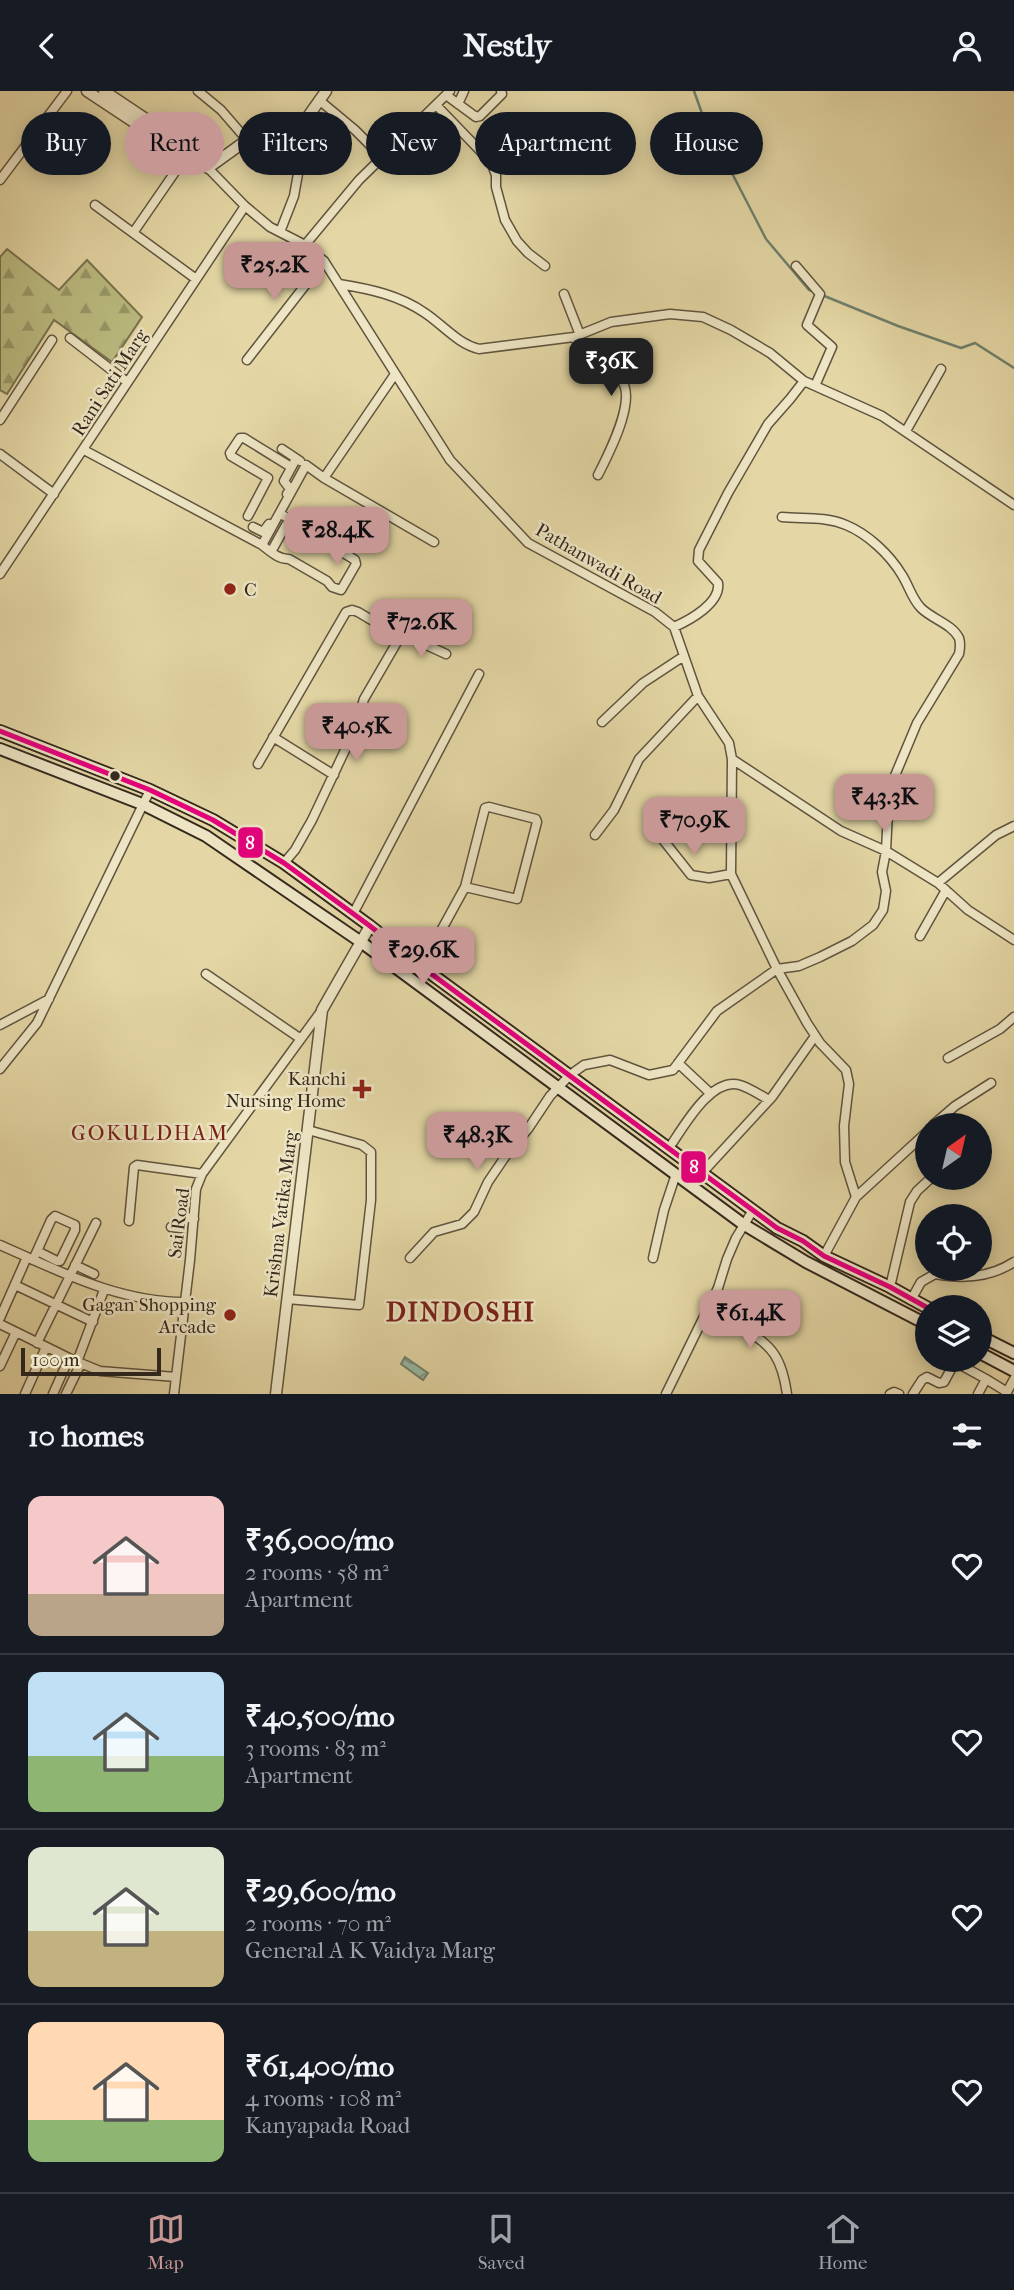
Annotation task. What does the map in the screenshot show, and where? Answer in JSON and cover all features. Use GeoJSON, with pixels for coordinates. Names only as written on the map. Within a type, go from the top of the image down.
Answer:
{"type":"FeatureCollection","features":[{"type":"Feature","properties":{"kind":"main road"},"geometry":{"type":"LineString","coordinates":[[0,731],[150,790],[213,820],[284,863],[777,1228],[803,1241],[824,1256],[915,1302]]}},
{"type":"Feature","properties":{"kind":"main road"},"geometry":{"type":"LineString","coordinates":[[0,749],[142,804],[206,836],[360,941],[743,1224],[806,1262],[915,1318]]}},
{"type":"Feature","properties":{"kind":"main road"},"geometry":{"type":"LineString","coordinates":[[992,1342],[1014,1353]]}},
{"type":"Feature","properties":{"kind":"main road"},"geometry":{"type":"LineString","coordinates":[[992,1359],[1014,1371]]}},
{"type":"Feature","properties":{"kind":"street"},"geometry":{"type":"LineString","coordinates":[[0,180],[67,91]]}},
{"type":"Feature","properties":{"kind":"street"},"geometry":{"type":"LineString","coordinates":[[87,91],[109,95],[135,112]]}},
{"type":"Feature","properties":{"kind":"street"},"geometry":{"type":"LineString","coordinates":[[198,91],[221,110],[238,130]]}},
{"type":"Feature","properties":{"kind":"street"},"geometry":{"type":"LineString","coordinates":[[458,104],[464,91]]}},
{"type":"Feature","properties":{"kind":"street"},"geometry":{"type":"LineString","coordinates":[[429,112],[448,93],[476,117],[480,116],[502,94],[501,91]]}},
{"type":"Feature","properties":{"kind":"street"},"geometry":{"type":"LineString","coordinates":[[109,95],[129,112]]}},
{"type":"Feature","properties":{"kind":"street"},"geometry":{"type":"LineString","coordinates":[[312,112],[323,96],[366,141]]}},
{"type":"Feature","properties":{"kind":"street"},"geometry":{"type":"LineString","coordinates":[[436,105],[491,162],[505,220],[517,241],[545,266]]}},
{"type":"Feature","properties":{"kind":"street"},"geometry":{"type":"LineString","coordinates":[[305,246],[366,173]]}},
{"type":"Feature","properties":{"kind":"street"},"geometry":{"type":"LineString","coordinates":[[133,233],[173,175]]}},
{"type":"Feature","properties":{"kind":"street","name":"Pathanwadi Road"},"geometry":{"type":"LineString","coordinates":[[215,175],[245,207],[270,227],[305,246],[324,261],[450,460],[528,543],[655,612],[674,627],[698,696],[729,743],[732,759],[731,874],[777,969],[816,1036],[846,1070],[849,1084],[844,1126],[845,1162],[856,1196]]}},
{"type":"Feature","properties":{"kind":"street"},"geometry":{"type":"LineString","coordinates":[[280,232],[294,196],[298,175]]}},
{"type":"Feature","properties":{"kind":"street"},"geometry":{"type":"LineString","coordinates":[[95,205],[196,279]]}},
{"type":"Feature","properties":{"kind":"street","name":"Rani Sati Marg"},"geometry":{"type":"LineString","coordinates":[[0,574],[52,492],[84,450],[245,207]]}},
{"type":"Feature","properties":{"kind":"street"},"geometry":{"type":"LineString","coordinates":[[247,360],[324,261]]}},
{"type":"Feature","properties":{"kind":"street"},"geometry":{"type":"LineString","coordinates":[[796,266],[820,294],[807,325],[832,347],[815,386]]}},
{"type":"Feature","properties":{"kind":"street"},"geometry":{"type":"LineString","coordinates":[[339,284],[373,289],[400,299],[425,312],[469,346],[479,349],[577,336],[611,322],[670,314],[703,317],[770,353],[804,380],[882,416],[1014,505]]}},
{"type":"Feature","properties":{"kind":"street"},"geometry":{"type":"LineString","coordinates":[[564,294],[584,354],[619,378],[627,393],[618,431],[598,475]]}},
{"type":"Feature","properties":{"kind":"street"},"geometry":{"type":"LineString","coordinates":[[70,338],[127,382]]}},
{"type":"Feature","properties":{"kind":"street"},"geometry":{"type":"LineString","coordinates":[[0,420],[52,340]]}},
{"type":"Feature","properties":{"kind":"street"},"geometry":{"type":"LineString","coordinates":[[906,431],[941,369]]}},
{"type":"Feature","properties":{"kind":"street"},"geometry":{"type":"LineString","coordinates":[[324,478],[395,374]]}},
{"type":"Feature","properties":{"kind":"street"},"geometry":{"type":"LineString","coordinates":[[674,627],[699,615],[718,592],[718,583],[698,561],[699,550],[768,424],[804,380]]}},
{"type":"Feature","properties":{"kind":"street"},"geometry":{"type":"LineString","coordinates":[[248,516],[268,481],[266,476],[231,456],[230,453],[240,438],[291,467]]}},
{"type":"Feature","properties":{"kind":"street"},"geometry":{"type":"LineString","coordinates":[[282,449],[324,478],[434,542]]}},
{"type":"Feature","properties":{"kind":"street"},"geometry":{"type":"LineString","coordinates":[[84,450],[262,545],[282,559],[289,559],[327,580],[328,585],[338,591],[341,590],[356,563],[355,560],[281,514]]}},
{"type":"Feature","properties":{"kind":"street"},"geometry":{"type":"LineString","coordinates":[[0,454],[52,492]]}},
{"type":"Feature","properties":{"kind":"street"},"geometry":{"type":"LineString","coordinates":[[253,527],[263,533],[265,530],[290,489],[284,481],[296,459]]}},
{"type":"Feature","properties":{"kind":"street"},"geometry":{"type":"LineString","coordinates":[[262,545],[306,465]]}},
{"type":"Feature","properties":{"kind":"street"},"geometry":{"type":"LineString","coordinates":[[410,1258],[434,1232],[462,1224],[474,1212],[488,1182],[557,1088],[570,1075],[584,1065],[610,1060],[649,1075],[673,1070],[717,1011],[777,969],[799,966],[852,941],[873,925],[883,910],[886,891],[882,872],[886,851],[889,790],[917,723],[961,646],[952,630],[921,608],[902,575],[871,540],[848,526],[822,517],[782,517]]}},
{"type":"Feature","properties":{"kind":"street"},"geometry":{"type":"LineString","coordinates":[[271,552],[286,525]]}},
{"type":"Feature","properties":{"kind":"street"},"geometry":{"type":"LineString","coordinates":[[258,764],[346,612],[358,612],[400,637],[409,637],[446,654]]}},
{"type":"Feature","properties":{"kind":"street"},"geometry":{"type":"LineString","coordinates":[[284,863],[308,827],[355,729],[364,699],[400,637]]}},
{"type":"Feature","properties":{"kind":"street"},"geometry":{"type":"LineString","coordinates":[[602,722],[643,683],[684,656]]}},
{"type":"Feature","properties":{"kind":"street"},"geometry":{"type":"LineString","coordinates":[[353,914],[479,674]]}},
{"type":"Feature","properties":{"kind":"street"},"geometry":{"type":"LineString","coordinates":[[595,835],[614,810],[639,759],[698,696]]}},
{"type":"Feature","properties":{"kind":"street"},"geometry":{"type":"LineString","coordinates":[[273,737],[334,775]]}},
{"type":"Feature","properties":{"kind":"street"},"geometry":{"type":"LineString","coordinates":[[732,759],[841,831],[886,851],[938,883],[968,910],[1014,940]]}},
{"type":"Feature","properties":{"kind":"street"},"geometry":{"type":"LineString","coordinates":[[0,1069],[37,1023],[150,790]]}},
{"type":"Feature","properties":{"kind":"street"},"geometry":{"type":"LineString","coordinates":[[426,970],[442,929],[465,887],[485,808],[536,819],[517,899],[465,887]]}},
{"type":"Feature","properties":{"kind":"street"},"geometry":{"type":"LineString","coordinates":[[938,883],[996,835],[1014,826]]}},
{"type":"Feature","properties":{"kind":"street"},"geometry":{"type":"LineString","coordinates":[[660,836],[691,875],[709,878],[731,874]]}},
{"type":"Feature","properties":{"kind":"street"},"geometry":{"type":"LineString","coordinates":[[920,936],[946,890]]}},
{"type":"Feature","properties":{"kind":"street","name":"Krishna Vatika Marg"},"geometry":{"type":"LineString","coordinates":[[276,1394],[322,1010],[370,926]]}},
{"type":"Feature","properties":{"kind":"street"},"geometry":{"type":"LineString","coordinates":[[206,974],[301,1039]]}},
{"type":"Feature","properties":{"kind":"street"},"geometry":{"type":"LineString","coordinates":[[0,1025],[49,999]]}},
{"type":"Feature","properties":{"kind":"street","name":"Sai Road"},"geometry":{"type":"LineString","coordinates":[[174,1394],[184,1301],[188,1215],[195,1189],[202,1174],[322,1010]]}},
{"type":"Feature","properties":{"kind":"street"},"geometry":{"type":"LineString","coordinates":[[948,1058],[1000,1029],[1014,1017]]}},
{"type":"Feature","properties":{"kind":"street"},"geometry":{"type":"LineString","coordinates":[[702,1173],[769,1100],[816,1036]]}},
{"type":"Feature","properties":{"kind":"street"},"geometry":{"type":"LineString","coordinates":[[678,1063],[710,1093]]}},
{"type":"Feature","properties":{"kind":"street"},"geometry":{"type":"LineString","coordinates":[[947,1113],[991,1083]]}},
{"type":"Feature","properties":{"kind":"street"},"geometry":{"type":"LineString","coordinates":[[668,1148],[710,1093],[722,1084],[741,1085],[769,1100]]}},
{"type":"Feature","properties":{"kind":"street"},"geometry":{"type":"LineString","coordinates":[[287,1299],[359,1305],[371,1200],[371,1152],[362,1145],[308,1130]]}},
{"type":"Feature","properties":{"kind":"street"},"geometry":{"type":"LineString","coordinates":[[824,1256],[856,1196],[915,1143]]}},
{"type":"Feature","properties":{"kind":"street"},"geometry":{"type":"LineString","coordinates":[[129,1221],[131,1179],[137,1165],[202,1174]]}},
{"type":"Feature","properties":{"kind":"street"},"geometry":{"type":"LineString","coordinates":[[653,1258],[676,1174]]}},
{"type":"Feature","properties":{"kind":"street"},"geometry":{"type":"LineString","coordinates":[[890,1287],[910,1202],[918,1190]]}},
{"type":"Feature","properties":{"kind":"street"},"geometry":{"type":"LineString","coordinates":[[666,1394],[718,1288],[727,1259],[743,1224],[753,1210]]}},
{"type":"Feature","properties":{"kind":"street"},"geometry":{"type":"LineString","coordinates":[[171,1227],[181,1228],[188,1215]]}},
{"type":"Feature","properties":{"kind":"street"},"geometry":{"type":"LineString","coordinates":[[0,1245],[32,1256],[60,1261],[75,1225],[55,1216],[51,1220],[32,1256],[15,1285],[0,1318]]}},
{"type":"Feature","properties":{"kind":"street"},"geometry":{"type":"LineString","coordinates":[[37,1343],[96,1223]]}},
{"type":"Feature","properties":{"kind":"street"},"geometry":{"type":"LineString","coordinates":[[32,1256],[69,1276],[104,1290],[184,1301]]}},
{"type":"Feature","properties":{"kind":"street"},"geometry":{"type":"LineString","coordinates":[[911,1300],[921,1282],[935,1274],[955,1278],[976,1277],[1014,1262]]}},
{"type":"Feature","properties":{"kind":"street"},"geometry":{"type":"LineString","coordinates":[[75,1265],[94,1274]]}},
{"type":"Feature","properties":{"kind":"street"},"geometry":{"type":"LineString","coordinates":[[15,1285],[93,1322]]}},
{"type":"Feature","properties":{"kind":"street"},"geometry":{"type":"LineString","coordinates":[[53,1394],[75,1361],[104,1290]]}},
{"type":"Feature","properties":{"kind":"street"},"geometry":{"type":"LineString","coordinates":[[705,1313],[718,1315],[769,1345],[780,1362],[787,1394]]}},
{"type":"Feature","properties":{"kind":"street"},"geometry":{"type":"LineString","coordinates":[[0,1324],[100,1371],[176,1377]]}},
{"type":"Feature","properties":{"kind":"street"},"geometry":{"type":"LineString","coordinates":[[0,1366],[16,1332]]}},
{"type":"Feature","properties":{"kind":"street"},"geometry":{"type":"LineString","coordinates":[[25,1394],[46,1347]]}},
{"type":"Feature","properties":{"kind":"street"},"geometry":{"type":"LineString","coordinates":[[66,1394],[75,1361]]}},
{"type":"Feature","properties":{"kind":"street"},"geometry":{"type":"LineString","coordinates":[[913,1394],[927,1377],[939,1383],[944,1382],[950,1372]]}},
{"type":"Feature","properties":{"kind":"street"},"geometry":{"type":"LineString","coordinates":[[974,1372],[1007,1393],[1014,1379]]}},
{"type":"Feature","properties":{"kind":"street"},"geometry":{"type":"LineString","coordinates":[[978,1394],[986,1379]]}},
{"type":"Feature","properties":{"kind":"street"},"geometry":{"type":"LineString","coordinates":[[890,1394],[899,1394]]}},
{"type":"Feature","properties":{"kind":"green space"},"geometry":{"type":"Polygon","coordinates":[[[7,249],[59,290],[87,260],[142,317],[112,362],[54,320],[7,394],[0,390],[0,257],[7,249]]]}},
{"type":"Feature","properties":{"kind":"water"},"geometry":{"type":"Polygon","coordinates":[[[405,1357],[428,1373],[423,1380],[401,1364],[405,1357]]]}},
{"type":"Feature","properties":{"kind":"waterway"},"geometry":{"type":"LineString","coordinates":[[694,91],[704,119],[766,239],[809,290],[813,291]]}},
{"type":"Feature","properties":{"kind":"waterway"},"geometry":{"type":"LineString","coordinates":[[822,295],[961,348],[975,343],[1014,368]]}},
{"type":"Feature","properties":{"kind":"transit line","name":"8"},"geometry":{"type":"LineString","coordinates":[[0,731],[150,790],[213,820],[284,863],[777,1228],[803,1241],[824,1256],[915,1301]]}},
{"type":"Feature","properties":{"kind":"place","name":"C"},"geometry":{"type":"Point","coordinates":[230,589]}},
{"type":"Feature","properties":{"kind":"place","name":"Kanchi Nursing Home"},"geometry":{"type":"Point","coordinates":[362,1089]}},
{"type":"Feature","properties":{"kind":"place","name":"Gagan Shopping Arcade"},"geometry":{"type":"Point","coordinates":[230,1315]}},
{"type":"Feature","properties":{"kind":"district","name":"GOKULDHAM"},"geometry":{"type":"Point","coordinates":[150,1133]}},
{"type":"Feature","properties":{"kind":"district","name":"DINDOSHI"},"geometry":{"type":"Point","coordinates":[461,1312]}}]}
